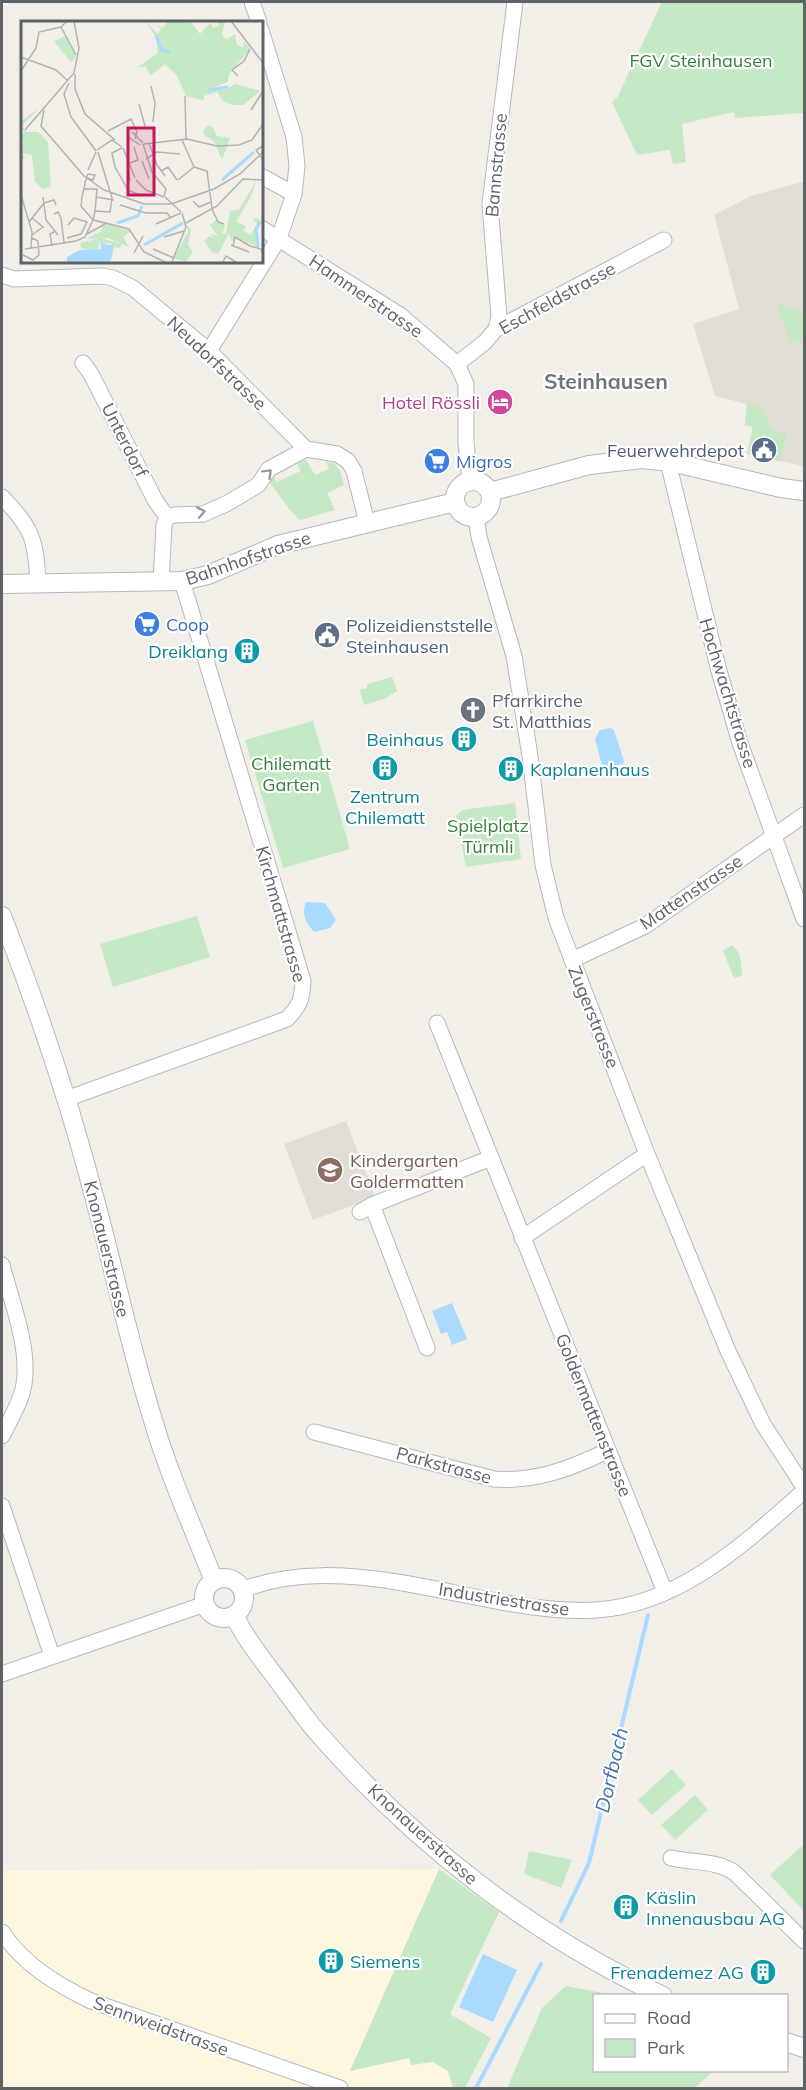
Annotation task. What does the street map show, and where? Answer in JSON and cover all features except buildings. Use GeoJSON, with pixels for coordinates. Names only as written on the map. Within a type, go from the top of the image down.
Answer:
{"type":"FeatureCollection","features":[{"type":"Feature","properties":{"kind":"street"},"geometry":{"type":"LineString","coordinates":[[252,2],[259,21]]}},
{"type":"Feature","properties":{"kind":"street","name":"Bannstrasse"},"geometry":{"type":"LineString","coordinates":[[496,328],[499,317],[490,204],[515,2]]}},
{"type":"Feature","properties":{"kind":"street"},"geometry":{"type":"LineString","coordinates":[[209,351],[279,238],[294,194],[297,166],[294,137],[262,33]]}},
{"type":"Feature","properties":{"kind":"street"},"geometry":{"type":"LineString","coordinates":[[262,177],[294,194]]}},
{"type":"Feature","properties":{"kind":"street","name":"Hammerstrasse"},"geometry":{"type":"LineString","coordinates":[[262,229],[400,315],[457,364]]}},
{"type":"Feature","properties":{"kind":"street","name":"Eschfeldstrasse"},"geometry":{"type":"LineString","coordinates":[[457,364],[485,342],[496,328],[664,240]]}},
{"type":"Feature","properties":{"kind":"street","name":"Neudorfstrasse"},"geometry":{"type":"LineString","coordinates":[[8,277],[102,276],[113,278],[133,288],[209,351],[306,448]]}},
{"type":"Feature","properties":{"kind":"street","name":"Unterdorf"},"geometry":{"type":"LineString","coordinates":[[83,363],[91,374],[155,501],[167,517]]}},
{"type":"Feature","properties":{"kind":"street"},"geometry":{"type":"LineString","coordinates":[[457,364],[466,384],[466,443],[470,481]]}},
{"type":"Feature","properties":{"kind":"street"},"geometry":{"type":"LineString","coordinates":[[161,582],[164,525],[167,517],[203,514],[233,501],[258,485],[269,469],[306,448],[337,454],[348,461],[354,471],[367,523]]}},
{"type":"Feature","properties":{"kind":"street"},"geometry":{"type":"LineString","coordinates":[[490,492],[589,465],[642,459],[671,462],[781,488],[804,490]]}},
{"type":"Feature","properties":{"kind":"street","name":"Hochwachtstrasse"},"geometry":{"type":"LineString","coordinates":[[671,462],[670,470],[719,671],[740,743],[804,919]]}},
{"type":"Feature","properties":{"kind":"street"},"geometry":{"type":"LineString","coordinates":[[470,481],[480,482],[490,492],[491,500],[488,510],[476,517],[461,513],[455,502],[457,490],[470,481]]}},
{"type":"Feature","properties":{"kind":"street"},"geometry":{"type":"LineString","coordinates":[[2,497],[19,514],[30,535],[37,554],[38,584]]}},
{"type":"Feature","properties":{"kind":"street","name":"Bahnhofstrasse"},"geometry":{"type":"LineString","coordinates":[[2,584],[182,582],[208,575],[278,545],[455,502]]}},
{"type":"Feature","properties":{"kind":"street","name":"Zugerstrasse"},"geometry":{"type":"LineString","coordinates":[[476,517],[479,537],[514,656],[531,756],[543,865],[556,918],[647,1154],[745,1390],[781,1454],[804,1489]]}},
{"type":"Feature","properties":{"kind":"street","name":"Kirchmattstrasse"},"geometry":{"type":"LineString","coordinates":[[66,1099],[280,1021],[287,1018],[297,1008],[302,998],[303,981],[182,582]]}},
{"type":"Feature","properties":{"kind":"street","name":"Mattenstrasse"},"geometry":{"type":"LineString","coordinates":[[572,960],[645,926],[804,815]]}},
{"type":"Feature","properties":{"kind":"street","name":"Knonauerstrasse"},"geometry":{"type":"LineString","coordinates":[[2,916],[57,1067],[95,1200],[134,1357],[153,1422],[213,1581]]}},
{"type":"Feature","properties":{"kind":"street","name":"Goldermattenstrasse"},"geometry":{"type":"LineString","coordinates":[[437,1023],[665,1592]]}},
{"type":"Feature","properties":{"kind":"street"},"geometry":{"type":"LineString","coordinates":[[522,1238],[647,1154]]}},
{"type":"Feature","properties":{"kind":"street"},"geometry":{"type":"LineString","coordinates":[[426,1348],[366,1208],[491,1158]]}},
{"type":"Feature","properties":{"kind":"street"},"geometry":{"type":"LineString","coordinates":[[2,1265],[23,1341],[24,1385],[2,1436]]}},
{"type":"Feature","properties":{"kind":"street","name":"Parkstrasse"},"geometry":{"type":"LineString","coordinates":[[315,1432],[494,1479],[513,1481],[574,1467],[607,1451]]}},
{"type":"Feature","properties":{"kind":"street","name":"Industriestrasse"},"geometry":{"type":"LineString","coordinates":[[242,1590],[261,1583],[290,1578],[334,1575],[372,1577],[521,1605],[580,1611],[610,1609],[665,1592],[712,1568],[804,1489]]}},
{"type":"Feature","properties":{"kind":"street"},"geometry":{"type":"LineString","coordinates":[[2,1506],[52,1656]]}},
{"type":"Feature","properties":{"kind":"street"},"geometry":{"type":"LineString","coordinates":[[229,1579],[242,1590],[243,1603],[234,1615],[219,1617],[213,1614],[205,1604],[207,1586],[213,1581],[229,1579]]}},
{"type":"Feature","properties":{"kind":"street"},"geometry":{"type":"LineString","coordinates":[[2,1674],[205,1604]]}},
{"type":"Feature","properties":{"kind":"street","name":"Knonauerstrasse"},"geometry":{"type":"LineString","coordinates":[[234,1615],[243,1633],[317,1733],[387,1805],[492,1894],[574,1950],[661,1994]]}},
{"type":"Feature","properties":{"kind":"street"},"geometry":{"type":"LineString","coordinates":[[671,1858],[725,1866],[735,1873],[804,1941]]}},
{"type":"Feature","properties":{"kind":"street","name":"Sennweidstrasse"},"geometry":{"type":"LineString","coordinates":[[2,1932],[10,1945],[36,1969],[59,1986],[91,2001],[340,2088]]}},
{"type":"Feature","properties":{"kind":"street"},"geometry":{"type":"LineString","coordinates":[[788,2043],[804,2048]]}},
{"type":"Feature","properties":{"kind":"shaded area"},"geometry":{"type":"Polygon","coordinates":[[[804,183],[804,466],[747,454],[753,427],[745,425],[747,404],[715,396],[693,324],[739,309],[714,215],[751,196],[804,183]]]}},
{"type":"Feature","properties":{"kind":"shaded area","name":"Kindergarten Goldermatten"},"geometry":{"type":"Polygon","coordinates":[[[346,1121],[375,1197],[313,1220],[284,1144],[346,1121]]]}},
{"type":"Feature","properties":{"kind":"shaded area"},"geometry":{"type":"Polygon","coordinates":[[[439,1869],[350,2071],[409,2058],[411,2065],[433,2062],[448,2071],[453,2088],[2,2088],[2,1871],[439,1869]]]}},
{"type":"Feature","properties":{"kind":"green space","name":"FGV Steinhausen"},"geometry":{"type":"Polygon","coordinates":[[[662,2],[804,2],[804,120],[803,113],[735,118],[734,112],[682,124],[686,162],[673,164],[670,150],[637,155],[612,102],[618,96],[662,2]]]}},
{"type":"Feature","properties":{"kind":"green space"},"geometry":{"type":"Polygon","coordinates":[[[777,305],[804,311],[804,339],[791,344],[777,305]]]}},
{"type":"Feature","properties":{"kind":"green space"},"geometry":{"type":"Polygon","coordinates":[[[747,404],[762,408],[772,430],[787,433],[780,461],[747,454],[753,427],[745,425],[747,404]]]}},
{"type":"Feature","properties":{"kind":"green space"},"geometry":{"type":"Polygon","coordinates":[[[306,460],[315,475],[329,469],[326,461],[335,464],[341,473],[344,485],[327,493],[335,510],[300,520],[268,480],[272,473],[277,482],[301,471],[297,463],[306,460]]]}},
{"type":"Feature","properties":{"kind":"green space"},"geometry":{"type":"Polygon","coordinates":[[[392,677],[397,691],[384,699],[364,705],[360,690],[367,688],[367,684],[392,677]]]}},
{"type":"Feature","properties":{"kind":"green space","name":"Chilematt Garten"},"geometry":{"type":"Polygon","coordinates":[[[313,721],[350,849],[283,868],[245,740],[313,721]]]}},
{"type":"Feature","properties":{"kind":"green space","name":"Spielplatz Türmli"},"geometry":{"type":"Polygon","coordinates":[[[515,803],[521,859],[466,867],[456,816],[462,810],[515,803]]]}},
{"type":"Feature","properties":{"kind":"green space"},"geometry":{"type":"Polygon","coordinates":[[[197,916],[210,957],[113,987],[100,944],[197,916]]]}},
{"type":"Feature","properties":{"kind":"green space"},"geometry":{"type":"Polygon","coordinates":[[[732,945],[739,955],[742,976],[734,978],[723,951],[732,945]]]}},
{"type":"Feature","properties":{"kind":"green space"},"geometry":{"type":"Polygon","coordinates":[[[672,1769],[686,1785],[652,1815],[638,1800],[672,1769]]]}},
{"type":"Feature","properties":{"kind":"green space"},"geometry":{"type":"Polygon","coordinates":[[[695,1795],[708,1810],[675,1840],[661,1825],[695,1795]]]}},
{"type":"Feature","properties":{"kind":"green space"},"geometry":{"type":"Polygon","coordinates":[[[804,1844],[804,1911],[770,1875],[804,1844]]]}},
{"type":"Feature","properties":{"kind":"green space"},"geometry":{"type":"Polygon","coordinates":[[[529,1851],[572,1860],[561,1888],[524,1874],[529,1851]]]}},
{"type":"Feature","properties":{"kind":"green space"},"geometry":{"type":"Polygon","coordinates":[[[439,1869],[499,1912],[450,2014],[491,2038],[465,2088],[453,2088],[448,2071],[433,2062],[411,2065],[409,2058],[350,2071],[439,1869]]]}},
{"type":"Feature","properties":{"kind":"green space"},"geometry":{"type":"Polygon","coordinates":[[[566,1986],[606,1994],[593,1994],[593,2072],[712,2072],[695,2088],[507,2088],[542,2008],[566,1986]]]}},
{"type":"Feature","properties":{"kind":"water"},"geometry":{"type":"Polygon","coordinates":[[[609,728],[615,733],[624,761],[623,764],[609,767],[602,765],[595,739],[600,730],[609,728]]]}},
{"type":"Feature","properties":{"kind":"water"},"geometry":{"type":"Polygon","coordinates":[[[306,902],[325,903],[336,920],[330,928],[314,932],[305,918],[306,902]]]}},
{"type":"Feature","properties":{"kind":"water"},"geometry":{"type":"Polygon","coordinates":[[[452,1303],[467,1339],[452,1345],[447,1332],[441,1334],[432,1311],[452,1303]]]}},
{"type":"Feature","properties":{"kind":"water"},"geometry":{"type":"Polygon","coordinates":[[[483,1954],[517,1970],[493,2022],[459,2007],[483,1954]]]}},
{"type":"Feature","properties":{"kind":"waterway","name":"Dorfbach"},"geometry":{"type":"LineString","coordinates":[[561,1921],[589,1863],[648,1615]]}},
{"type":"Feature","properties":{"kind":"waterway","name":"Dorfbach"},"geometry":{"type":"LineString","coordinates":[[476,2088],[541,1964]]}},
{"type":"Feature","properties":{"kind":"place","name":"Hotel Rössli"},"geometry":{"type":"Point","coordinates":[500,402]}},
{"type":"Feature","properties":{"kind":"place","name":"Feuerwehrdepot"},"geometry":{"type":"Point","coordinates":[764,450]}},
{"type":"Feature","properties":{"kind":"place","name":"Migros"},"geometry":{"type":"Point","coordinates":[437,461]}},
{"type":"Feature","properties":{"kind":"place","name":"Coop"},"geometry":{"type":"Point","coordinates":[147,624]}},
{"type":"Feature","properties":{"kind":"place","name":"Polizeidienststelle Steinhausen"},"geometry":{"type":"Point","coordinates":[327,635]}},
{"type":"Feature","properties":{"kind":"place","name":"Dreiklang"},"geometry":{"type":"Point","coordinates":[247,651]}},
{"type":"Feature","properties":{"kind":"place","name":"Pfarrkirche St. Matthias"},"geometry":{"type":"Point","coordinates":[473,710]}},
{"type":"Feature","properties":{"kind":"place","name":"Beinhaus"},"geometry":{"type":"Point","coordinates":[464,739]}},
{"type":"Feature","properties":{"kind":"place","name":"Zentrum Chilematt"},"geometry":{"type":"Point","coordinates":[385,768]}},
{"type":"Feature","properties":{"kind":"place","name":"Kaplanenhaus"},"geometry":{"type":"Point","coordinates":[511,769]}},
{"type":"Feature","properties":{"kind":"place","name":"Kindergarten Goldermatten"},"geometry":{"type":"Point","coordinates":[330,1170]}},
{"type":"Feature","properties":{"kind":"place","name":"Käslin Innenausbau AG"},"geometry":{"type":"Point","coordinates":[626,1907]}},
{"type":"Feature","properties":{"kind":"place","name":"Siemens"},"geometry":{"type":"Point","coordinates":[331,1961]}},
{"type":"Feature","properties":{"kind":"place","name":"Frenademez AG"},"geometry":{"type":"Point","coordinates":[763,1972]}},
{"type":"Feature","properties":{"kind":"district","name":"Steinhausen"},"geometry":{"type":"Point","coordinates":[606,381]}}]}
